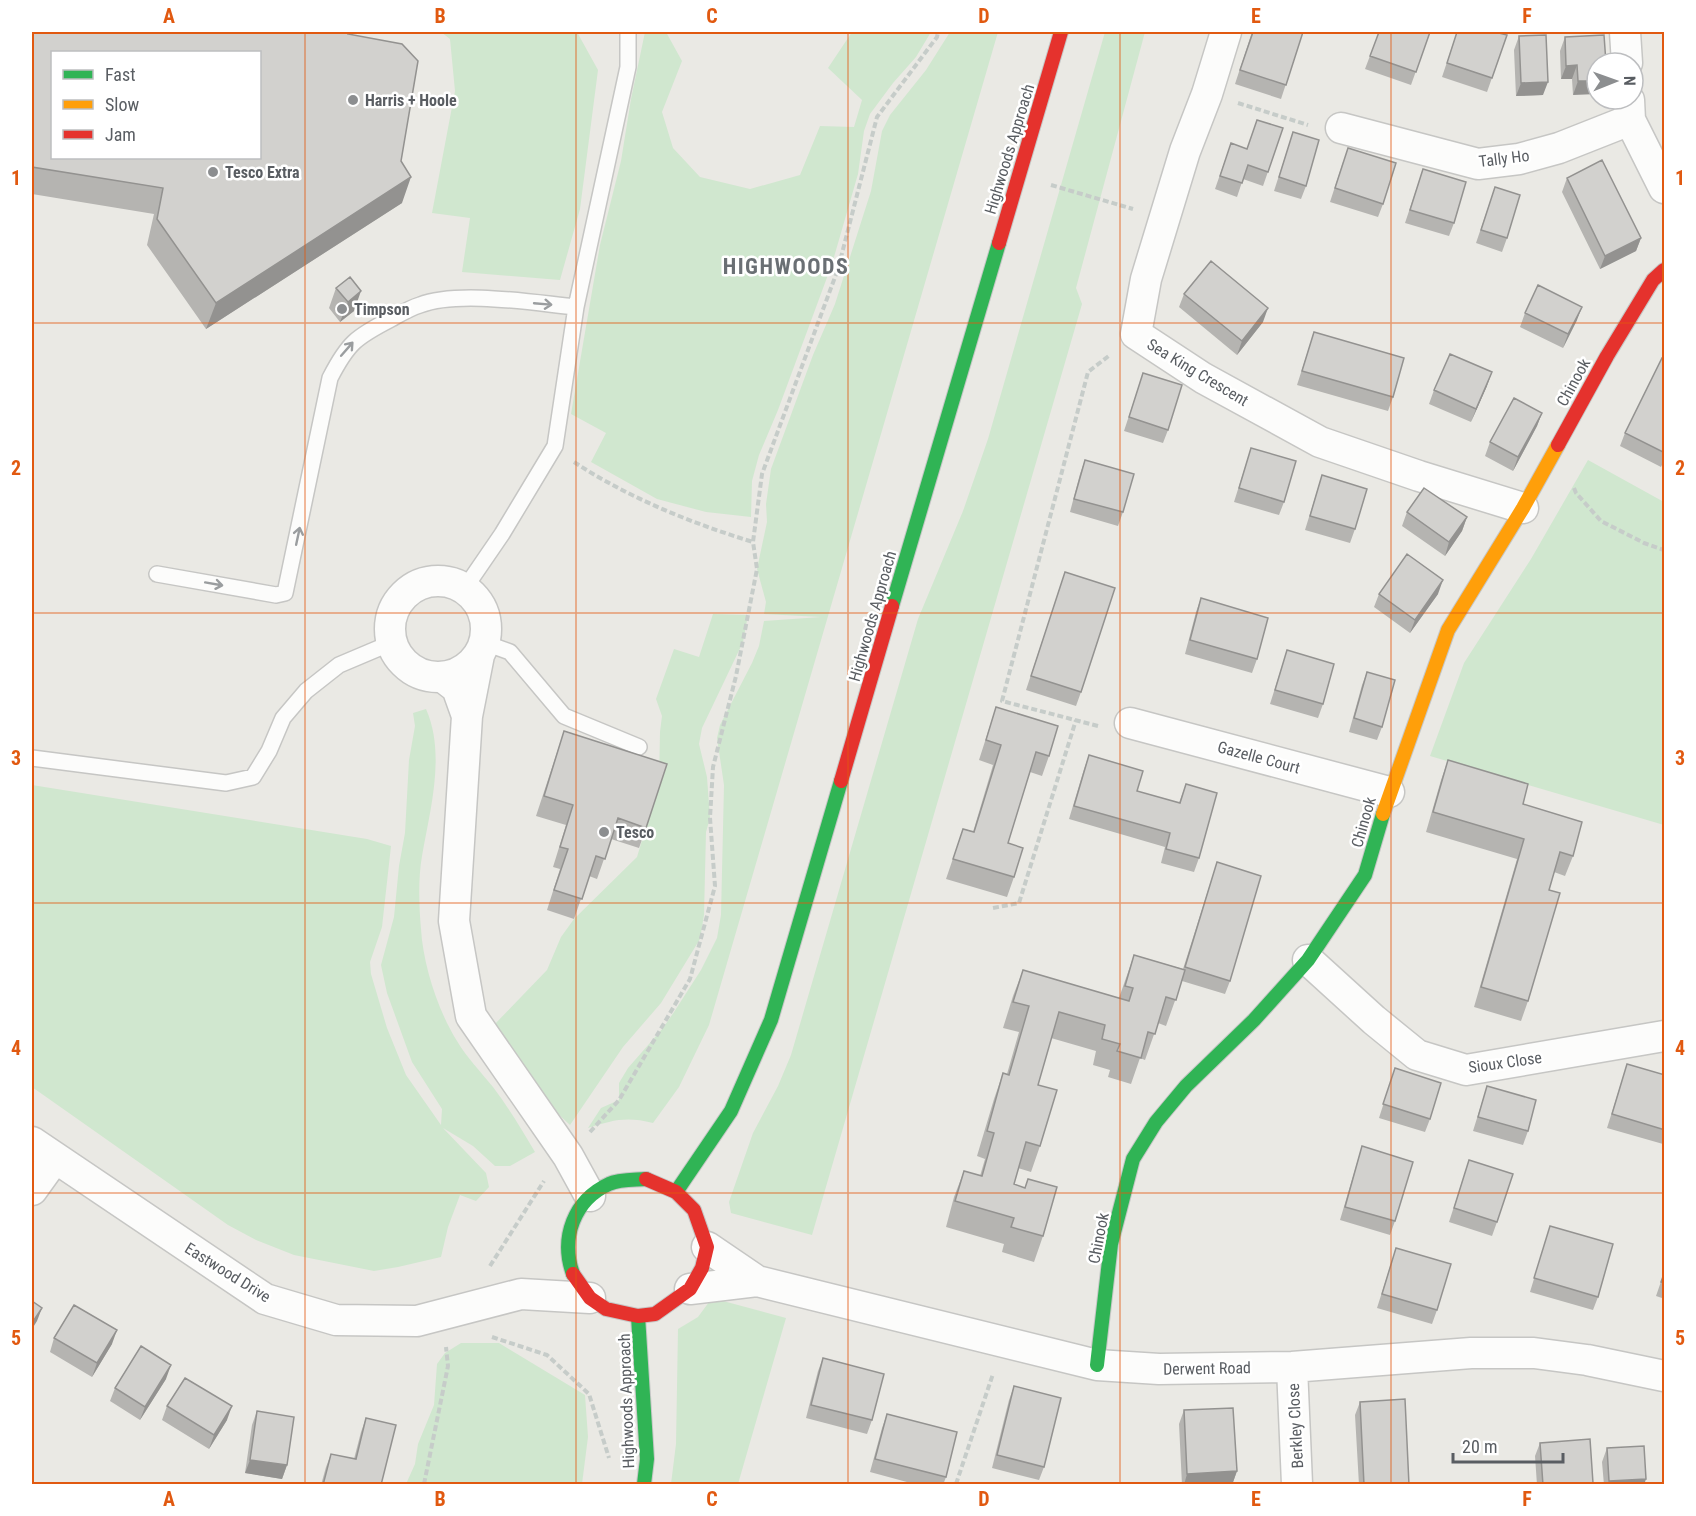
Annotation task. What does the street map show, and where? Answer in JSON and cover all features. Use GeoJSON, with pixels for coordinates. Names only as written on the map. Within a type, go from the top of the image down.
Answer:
{"type":"FeatureCollection","features":[{"type":"Feature","properties":{"kind":"street","name":"Highwoods Approach"},"geometry":{"type":"LineString","coordinates":[[676,1192],[731,1111],[771,1020],[1061,32]]}},
{"type":"Feature","properties":{"kind":"street","name":"Sea King Crescent"},"geometry":{"type":"LineString","coordinates":[[1226,32],[1207,94],[1185,151],[1146,279],[1136,334],[1203,378],[1320,442],[1522,508]]}},
{"type":"Feature","properties":{"kind":"street"},"geometry":{"type":"LineString","coordinates":[[1625,32],[1626,51]]}},
{"type":"Feature","properties":{"kind":"street","name":"Tally Ho"},"geometry":{"type":"LineString","coordinates":[[1341,128],[1478,164],[1539,154],[1626,111]]}},
{"type":"Feature","properties":{"kind":"street"},"geometry":{"type":"LineString","coordinates":[[1631,111],[1665,188]]}},
{"type":"Feature","properties":{"kind":"street","name":"Chinook"},"geometry":{"type":"LineString","coordinates":[[1096,1365],[1112,1244],[1133,1159],[1156,1122],[1186,1086],[1254,1020],[1308,960],[1365,875],[1389,792],[1448,630],[1522,508],[1607,356],[1653,280],[1665,270]]}},
{"type":"Feature","properties":{"kind":"street"},"geometry":{"type":"LineString","coordinates":[[482,649],[471,665],[462,672],[444,678],[432,678],[412,671],[397,655],[391,643],[390,622],[395,607],[406,593],[420,584],[439,581],[465,588],[477,599],[484,614],[482,649],[467,716],[454,921],[471,1016],[568,1156],[590,1196]]}},
{"type":"Feature","properties":{"kind":"street"},"geometry":{"type":"LineString","coordinates":[[444,678],[457,688],[467,716]]}},
{"type":"Feature","properties":{"kind":"street","name":"Gazelle Court"},"geometry":{"type":"LineString","coordinates":[[1130,723],[1389,792]]}},
{"type":"Feature","properties":{"kind":"street","name":"Sioux Close"},"geometry":{"type":"LineString","coordinates":[[1308,960],[1374,1020],[1418,1055],[1466,1070],[1665,1036]]}},
{"type":"Feature","properties":{"kind":"street"},"geometry":{"type":"LineString","coordinates":[[32,1190],[43,1150]]}},
{"type":"Feature","properties":{"kind":"street","name":"Eastwood Drive"},"geometry":{"type":"LineString","coordinates":[[43,1150],[264,1299],[336,1320],[417,1321],[521,1294],[590,1298]]}},
{"type":"Feature","properties":{"kind":"street"},"geometry":{"type":"LineString","coordinates":[[568,1156],[568,1252],[575,1279],[590,1298],[606,1309],[638,1316],[655,1314],[690,1289],[702,1268],[707,1247],[694,1210],[676,1192],[646,1179],[611,1183],[590,1196],[572,1221],[568,1252]]}},
{"type":"Feature","properties":{"kind":"street","name":"Derwent Road"},"geometry":{"type":"LineString","coordinates":[[707,1247],[757,1281],[1096,1365],[1159,1369],[1292,1367],[1471,1353],[1534,1353],[1587,1360],[1665,1376]]}},
{"type":"Feature","properties":{"kind":"street","name":"Eastwood Drive"},"geometry":{"type":"LineString","coordinates":[[521,1294],[568,1252]]}},
{"type":"Feature","properties":{"kind":"street","name":"Derwent Road"},"geometry":{"type":"LineString","coordinates":[[690,1289],[757,1281]]}},
{"type":"Feature","properties":{"kind":"street","name":"Highwoods Approach"},"geometry":{"type":"LineString","coordinates":[[638,1316],[647,1458],[644,1485]]}},
{"type":"Feature","properties":{"kind":"street","name":"Berkley Close"},"geometry":{"type":"LineString","coordinates":[[1292,1367],[1297,1485]]}},
{"type":"Feature","properties":{"kind":"lane"},"geometry":{"type":"LineString","coordinates":[[465,588],[502,534],[555,446],[576,307],[628,67],[628,32]]}},
{"type":"Feature","properties":{"kind":"lane"},"geometry":{"type":"LineString","coordinates":[[157,574],[276,595],[285,593],[330,378],[340,357],[359,335],[420,304],[441,299],[465,298],[576,307]]}},
{"type":"Feature","properties":{"kind":"lane"},"geometry":{"type":"LineString","coordinates":[[32,758],[226,783],[253,777],[269,751],[283,718],[306,691],[339,664],[391,643]]}},
{"type":"Feature","properties":{"kind":"lane"},"geometry":{"type":"LineString","coordinates":[[482,649],[510,652],[564,716],[639,747]]}},
{"type":"Feature","properties":{"kind":"path"},"geometry":{"type":"LineString","coordinates":[[612,1466],[589,1394],[547,1355],[488,1336],[483,1303],[484,1276],[549,1172],[568,1156],[619,1100],[690,980],[715,886],[710,818],[712,767],[736,676],[757,569],[753,542],[762,474],[838,269],[877,117],[937,37],[938,32]]}},
{"type":"Feature","properties":{"kind":"path"},"geometry":{"type":"LineString","coordinates":[[1207,94],[1327,130],[1341,128]]}},
{"type":"Feature","properties":{"kind":"path"},"geometry":{"type":"LineString","coordinates":[[1018,176],[1165,219]]}},
{"type":"Feature","properties":{"kind":"path"},"geometry":{"type":"LineString","coordinates":[[1130,723],[1112,730],[1002,701],[1088,372],[1136,334]]}},
{"type":"Feature","properties":{"kind":"path"},"geometry":{"type":"LineString","coordinates":[[572,460],[605,482],[649,502],[713,529],[753,542]]}},
{"type":"Feature","properties":{"kind":"path"},"geometry":{"type":"LineString","coordinates":[[1573,484],[1576,493],[1601,521],[1644,543],[1665,550]]}},
{"type":"Feature","properties":{"kind":"path"},"geometry":{"type":"LineString","coordinates":[[993,908],[1019,903],[1076,720]]}},
{"type":"Feature","properties":{"kind":"path"},"geometry":{"type":"LineString","coordinates":[[424,1485],[448,1366],[443,1314]]}},
{"type":"Feature","properties":{"kind":"path"},"geometry":{"type":"LineString","coordinates":[[956,1485],[1003,1343]]}},
{"type":"Feature","properties":{"kind":"green space"},"geometry":{"type":"Polygon","coordinates":[[[441,32],[577,32],[598,70],[580,209],[560,280],[462,272],[470,218],[432,213],[455,91],[450,39],[441,32]]]}},
{"type":"Feature","properties":{"kind":"green space"},"geometry":{"type":"Polygon","coordinates":[[[645,32],[666,32],[682,61],[662,112],[673,148],[700,177],[750,189],[800,175],[820,126],[854,127],[862,100],[828,68],[852,32],[931,32],[916,57],[870,114],[864,131],[858,174],[832,264],[759,455],[752,481],[751,517],[706,512],[657,499],[591,462],[606,433],[571,414],[600,245],[621,161],[645,32]]]}},
{"type":"Feature","properties":{"kind":"green space"},"geometry":{"type":"Polygon","coordinates":[[[950,32],[998,32],[709,1025],[679,1087],[653,1123],[620,1120],[588,1128],[601,1108],[619,1100],[619,1083],[628,1068],[674,1012],[701,970],[717,938],[721,915],[724,785],[717,738],[720,725],[752,663],[759,646],[764,621],[821,617],[764,614],[766,602],[757,569],[767,522],[766,504],[771,469],[813,355],[835,304],[871,191],[882,131],[890,115],[926,70],[950,32]]]}},
{"type":"Feature","properties":{"kind":"green space"},"geometry":{"type":"Polygon","coordinates":[[[1105,32],[1145,32],[1076,288],[1082,304],[812,1235],[731,1213],[729,1202],[753,1133],[778,1086],[791,1055],[918,619],[963,511],[988,439],[1105,32]]]}},
{"type":"Feature","properties":{"kind":"green space"},"geometry":{"type":"Polygon","coordinates":[[[1588,460],[1664,502],[1664,825],[1430,756],[1464,663],[1531,559],[1588,460]]]}},
{"type":"Feature","properties":{"kind":"green space"},"geometry":{"type":"Polygon","coordinates":[[[713,614],[748,615],[743,642],[702,728],[699,744],[707,777],[710,818],[706,832],[704,915],[700,939],[661,1003],[623,1047],[570,1125],[555,1111],[505,1051],[494,1025],[547,970],[561,937],[574,919],[637,857],[659,784],[662,716],[656,699],[674,649],[699,657],[713,614]]]}},
{"type":"Feature","properties":{"kind":"green space"},"geometry":{"type":"Polygon","coordinates":[[[426,709],[432,726],[436,763],[419,883],[422,943],[428,972],[438,1002],[457,1041],[499,1095],[535,1152],[510,1166],[495,1166],[473,1146],[443,1128],[486,1173],[489,1187],[476,1201],[460,1195],[448,1227],[441,1257],[374,1271],[294,1255],[256,1240],[228,1225],[32,1087],[32,785],[367,839],[391,846],[382,927],[370,962],[371,974],[387,1028],[406,1075],[441,1125],[442,1109],[412,1062],[387,993],[381,965],[394,917],[405,833],[409,760],[415,726],[413,713],[426,709]]]}},
{"type":"Feature","properties":{"kind":"green space"},"geometry":{"type":"Polygon","coordinates":[[[712,1298],[786,1318],[738,1484],[671,1484],[676,1444],[678,1329],[698,1317],[712,1298]]]}},
{"type":"Feature","properties":{"kind":"green space"},"geometry":{"type":"Polygon","coordinates":[[[461,1343],[499,1343],[585,1395],[588,1437],[582,1484],[406,1484],[415,1464],[418,1444],[434,1405],[437,1364],[445,1353],[461,1343]]]}},
{"type":"Feature","properties":{"kind":"building","name":"Tesco Extra"},"geometry":{"type":"Polygon","coordinates":[[[32,32],[349,32],[348,34],[402,44],[418,61],[401,161],[411,177],[216,303],[157,219],[163,188],[32,167],[32,32]]]}},
{"type":"Feature","properties":{"kind":"building"},"geometry":{"type":"Polygon","coordinates":[[[1253,32],[1303,32],[1286,85],[1240,70],[1253,32]]]}},
{"type":"Feature","properties":{"kind":"building"},"geometry":{"type":"Polygon","coordinates":[[[1379,32],[1430,32],[1416,72],[1370,56],[1379,32]]]}},
{"type":"Feature","properties":{"kind":"building"},"geometry":{"type":"Polygon","coordinates":[[[1457,32],[1495,32],[1507,35],[1492,78],[1447,63],[1457,32]]]}},
{"type":"Feature","properties":{"kind":"building"},"geometry":{"type":"Polygon","coordinates":[[[1546,35],[1548,82],[1521,83],[1519,36],[1546,35]]]}},
{"type":"Feature","properties":{"kind":"building"},"geometry":{"type":"Polygon","coordinates":[[[1604,35],[1605,51],[1585,51],[1585,81],[1578,81],[1577,65],[1566,66],[1565,37],[1604,35]]]}},
{"type":"Feature","properties":{"kind":"building"},"geometry":{"type":"Polygon","coordinates":[[[1257,120],[1283,128],[1268,172],[1248,165],[1242,183],[1220,176],[1231,143],[1247,149],[1257,120]]]}},
{"type":"Feature","properties":{"kind":"building"},"geometry":{"type":"Polygon","coordinates":[[[1293,132],[1319,140],[1306,186],[1279,177],[1293,132]]]}},
{"type":"Feature","properties":{"kind":"building"},"geometry":{"type":"Polygon","coordinates":[[[1348,148],[1396,163],[1383,204],[1335,188],[1348,148]]]}},
{"type":"Feature","properties":{"kind":"building"},"geometry":{"type":"Polygon","coordinates":[[[1602,160],[1641,238],[1605,256],[1567,178],[1602,160]]]}},
{"type":"Feature","properties":{"kind":"building"},"geometry":{"type":"Polygon","coordinates":[[[1423,169],[1466,182],[1454,223],[1410,210],[1423,169]]]}},
{"type":"Feature","properties":{"kind":"building"},"geometry":{"type":"Polygon","coordinates":[[[1495,187],[1520,195],[1507,238],[1481,230],[1495,187]]]}},
{"type":"Feature","properties":{"kind":"building"},"geometry":{"type":"Polygon","coordinates":[[[1211,261],[1268,308],[1242,341],[1184,294],[1211,261]]]}},
{"type":"Feature","properties":{"kind":"building"},"geometry":{"type":"Polygon","coordinates":[[[350,277],[361,291],[348,302],[336,288],[350,277]]]}},
{"type":"Feature","properties":{"kind":"building"},"geometry":{"type":"Polygon","coordinates":[[[1538,285],[1582,307],[1568,334],[1525,313],[1538,285]]]}},
{"type":"Feature","properties":{"kind":"building"},"geometry":{"type":"Polygon","coordinates":[[[1314,332],[1404,358],[1393,397],[1302,371],[1314,332]]]}},
{"type":"Feature","properties":{"kind":"building"},"geometry":{"type":"Polygon","coordinates":[[[1450,354],[1492,372],[1476,409],[1434,390],[1450,354]]]}},
{"type":"Feature","properties":{"kind":"building"},"geometry":{"type":"Polygon","coordinates":[[[1662,358],[1665,359],[1665,453],[1625,433],[1662,358]]]}},
{"type":"Feature","properties":{"kind":"building"},"geometry":{"type":"Polygon","coordinates":[[[1143,373],[1182,385],[1168,430],[1129,417],[1143,373]]]}},
{"type":"Feature","properties":{"kind":"building"},"geometry":{"type":"Polygon","coordinates":[[[1514,398],[1542,413],[1518,457],[1490,442],[1514,398]]]}},
{"type":"Feature","properties":{"kind":"building"},"geometry":{"type":"Polygon","coordinates":[[[1251,448],[1296,461],[1284,502],[1239,488],[1251,448]]]}},
{"type":"Feature","properties":{"kind":"building"},"geometry":{"type":"Polygon","coordinates":[[[1085,460],[1134,474],[1123,512],[1074,499],[1085,460]]]}},
{"type":"Feature","properties":{"kind":"building"},"geometry":{"type":"Polygon","coordinates":[[[1322,475],[1367,489],[1355,529],[1310,516],[1322,475]]]}},
{"type":"Feature","properties":{"kind":"building"},"geometry":{"type":"Polygon","coordinates":[[[1424,488],[1467,517],[1449,542],[1407,512],[1424,488]]]}},
{"type":"Feature","properties":{"kind":"building"},"geometry":{"type":"Polygon","coordinates":[[[1407,554],[1443,580],[1415,620],[1379,594],[1407,554]]]}},
{"type":"Feature","properties":{"kind":"building"},"geometry":{"type":"Polygon","coordinates":[[[1065,572],[1115,588],[1081,692],[1031,676],[1065,572]]]}},
{"type":"Feature","properties":{"kind":"building"},"geometry":{"type":"Polygon","coordinates":[[[1201,598],[1268,618],[1257,659],[1190,640],[1201,598]]]}},
{"type":"Feature","properties":{"kind":"building"},"geometry":{"type":"Polygon","coordinates":[[[1287,650],[1334,664],[1323,704],[1275,690],[1287,650]]]}},
{"type":"Feature","properties":{"kind":"building"},"geometry":{"type":"Polygon","coordinates":[[[1367,672],[1395,680],[1382,727],[1354,718],[1367,672]]]}},
{"type":"Feature","properties":{"kind":"building"},"geometry":{"type":"Polygon","coordinates":[[[996,707],[1058,726],[1049,756],[1036,752],[1008,843],[1023,848],[1014,877],[953,859],[963,829],[974,832],[1001,745],[986,740],[996,707]]]}},
{"type":"Feature","properties":{"kind":"building","name":"Tesco"},"geometry":{"type":"Polygon","coordinates":[[[564,731],[667,764],[646,828],[618,818],[605,859],[596,856],[582,899],[554,890],[568,849],[560,847],[573,805],[544,796],[564,731]]]}},
{"type":"Feature","properties":{"kind":"building"},"geometry":{"type":"Polygon","coordinates":[[[1089,755],[1143,771],[1137,791],[1180,803],[1186,784],[1217,793],[1199,858],[1166,849],[1170,833],[1074,806],[1089,755]]]}},
{"type":"Feature","properties":{"kind":"building"},"geometry":{"type":"Polygon","coordinates":[[[1448,760],[1528,784],[1523,804],[1582,822],[1573,856],[1560,852],[1549,890],[1560,893],[1528,1001],[1481,987],[1524,839],[1433,812],[1448,760]]]}},
{"type":"Feature","properties":{"kind":"building"},"geometry":{"type":"Polygon","coordinates":[[[1217,862],[1261,876],[1230,981],[1185,967],[1217,862]]]}},
{"type":"Feature","properties":{"kind":"building"},"geometry":{"type":"Polygon","coordinates":[[[1134,955],[1185,970],[1176,1000],[1166,997],[1155,1034],[1148,1032],[1141,1058],[1117,1051],[1120,1044],[1102,1039],[1105,1025],[1059,1012],[1038,1085],[1057,1090],[1040,1146],[1026,1142],[1014,1184],[1025,1188],[1028,1179],[1057,1187],[1043,1236],[1011,1227],[1014,1218],[955,1201],[964,1171],[982,1176],[994,1133],[987,1131],[1003,1073],[1009,1075],[1029,1006],[1013,1002],[1023,970],[1129,1001],[1133,988],[1125,986],[1134,955]]]}},
{"type":"Feature","properties":{"kind":"building"},"geometry":{"type":"Polygon","coordinates":[[[1627,1064],[1665,1075],[1665,1130],[1612,1114],[1627,1064]]]}},
{"type":"Feature","properties":{"kind":"building"},"geometry":{"type":"Polygon","coordinates":[[[1395,1068],[1441,1083],[1430,1119],[1383,1104],[1395,1068]]]}},
{"type":"Feature","properties":{"kind":"building"},"geometry":{"type":"Polygon","coordinates":[[[1487,1086],[1536,1100],[1528,1131],[1478,1117],[1487,1086]]]}},
{"type":"Feature","properties":{"kind":"building"},"geometry":{"type":"Polygon","coordinates":[[[1362,1146],[1413,1162],[1395,1221],[1345,1207],[1362,1146]]]}},
{"type":"Feature","properties":{"kind":"building"},"geometry":{"type":"Polygon","coordinates":[[[1469,1160],[1513,1174],[1497,1222],[1454,1208],[1469,1160]]]}},
{"type":"Feature","properties":{"kind":"building"},"geometry":{"type":"Polygon","coordinates":[[[1550,1226],[1613,1244],[1598,1297],[1534,1278],[1550,1226]]]}},
{"type":"Feature","properties":{"kind":"building"},"geometry":{"type":"Polygon","coordinates":[[[1396,1248],[1451,1264],[1437,1310],[1382,1294],[1396,1248]]]}},
{"type":"Feature","properties":{"kind":"building"},"geometry":{"type":"Polygon","coordinates":[[[1665,1271],[1665,1283],[1661,1282],[1665,1271]]]}},
{"type":"Feature","properties":{"kind":"building"},"geometry":{"type":"Polygon","coordinates":[[[32,1301],[42,1308],[32,1323],[32,1301]]]}},
{"type":"Feature","properties":{"kind":"building"},"geometry":{"type":"Polygon","coordinates":[[[74,1305],[117,1330],[97,1363],[54,1338],[74,1305]]]}},
{"type":"Feature","properties":{"kind":"building"},"geometry":{"type":"Polygon","coordinates":[[[141,1346],[171,1365],[145,1407],[115,1388],[141,1346]]]}},
{"type":"Feature","properties":{"kind":"building"},"geometry":{"type":"Polygon","coordinates":[[[823,1358],[884,1374],[872,1420],[811,1405],[823,1358]]]}},
{"type":"Feature","properties":{"kind":"building"},"geometry":{"type":"Polygon","coordinates":[[[185,1378],[232,1406],[214,1435],[167,1406],[185,1378]]]}},
{"type":"Feature","properties":{"kind":"building"},"geometry":{"type":"Polygon","coordinates":[[[1014,1386],[1061,1398],[1044,1467],[997,1455],[1014,1386]]]}},
{"type":"Feature","properties":{"kind":"building"},"geometry":{"type":"Polygon","coordinates":[[[1405,1399],[1409,1485],[1364,1485],[1360,1402],[1405,1399]]]}},
{"type":"Feature","properties":{"kind":"building"},"geometry":{"type":"Polygon","coordinates":[[[1233,1408],[1237,1471],[1187,1474],[1184,1410],[1233,1408]]]}},
{"type":"Feature","properties":{"kind":"building"},"geometry":{"type":"Polygon","coordinates":[[[257,1411],[294,1417],[287,1465],[250,1460],[257,1411]]]}},
{"type":"Feature","properties":{"kind":"building"},"geometry":{"type":"Polygon","coordinates":[[[887,1414],[957,1432],[946,1477],[875,1459],[887,1414]]]}},
{"type":"Feature","properties":{"kind":"building"},"geometry":{"type":"Polygon","coordinates":[[[366,1418],[396,1425],[381,1485],[323,1485],[331,1454],[356,1459],[366,1418]]]}},
{"type":"Feature","properties":{"kind":"building"},"geometry":{"type":"Polygon","coordinates":[[[1590,1439],[1593,1483],[1543,1485],[1540,1443],[1590,1439]]]}},
{"type":"Feature","properties":{"kind":"building"},"geometry":{"type":"Polygon","coordinates":[[[1644,1446],[1646,1479],[1609,1481],[1607,1448],[1644,1446]]]}},
{"type":"Feature","properties":{"kind":"traffic: fast"},"geometry":{"type":"LineString","coordinates":[[892,606],[999,243]]}},
{"type":"Feature","properties":{"kind":"traffic: fast"},"geometry":{"type":"LineString","coordinates":[[676,1192],[731,1111],[771,1020],[841,781]]}},
{"type":"Feature","properties":{"kind":"traffic: fast"},"geometry":{"type":"LineString","coordinates":[[1097,1365],[1111,1244],[1133,1159],[1156,1122],[1186,1086],[1254,1020],[1308,960],[1365,875],[1383,814]]}},
{"type":"Feature","properties":{"kind":"traffic: fast"},"geometry":{"type":"LineString","coordinates":[[573,1274],[569,1260],[569,1234],[579,1210],[597,1191],[613,1182],[646,1179]]}},
{"type":"Feature","properties":{"kind":"traffic: fast"},"geometry":{"type":"LineString","coordinates":[[638,1316],[647,1459],[644,1484]]}},
{"type":"Feature","properties":{"kind":"traffic: slow"},"geometry":{"type":"LineString","coordinates":[[1383,814],[1448,630],[1523,508],[1558,445]]}},
{"type":"Feature","properties":{"kind":"traffic: jam"},"geometry":{"type":"LineString","coordinates":[[999,243],[1061,32]]}},
{"type":"Feature","properties":{"kind":"traffic: jam"},"geometry":{"type":"LineString","coordinates":[[1558,445],[1607,356],[1653,280],[1664,270]]}},
{"type":"Feature","properties":{"kind":"traffic: jam"},"geometry":{"type":"LineString","coordinates":[[841,781],[892,606]]}},
{"type":"Feature","properties":{"kind":"traffic: jam"},"geometry":{"type":"LineString","coordinates":[[573,1274],[590,1298],[606,1309],[638,1316],[655,1314],[690,1289],[702,1268],[707,1247],[694,1210],[676,1192],[646,1179]]}},
{"type":"Feature","properties":{"kind":"place","name":"Harris + Hoole"},"geometry":{"type":"Point","coordinates":[353,100]}},
{"type":"Feature","properties":{"kind":"place","name":"Tesco Extra"},"geometry":{"type":"Point","coordinates":[213,172]}},
{"type":"Feature","properties":{"kind":"place","name":"Timpson"},"geometry":{"type":"Point","coordinates":[342,309]}},
{"type":"Feature","properties":{"kind":"place","name":"Tesco"},"geometry":{"type":"Point","coordinates":[604,832]}},
{"type":"Feature","properties":{"kind":"district","name":"HIGHWOODS"},"geometry":{"type":"Point","coordinates":[786,266]}}]}
